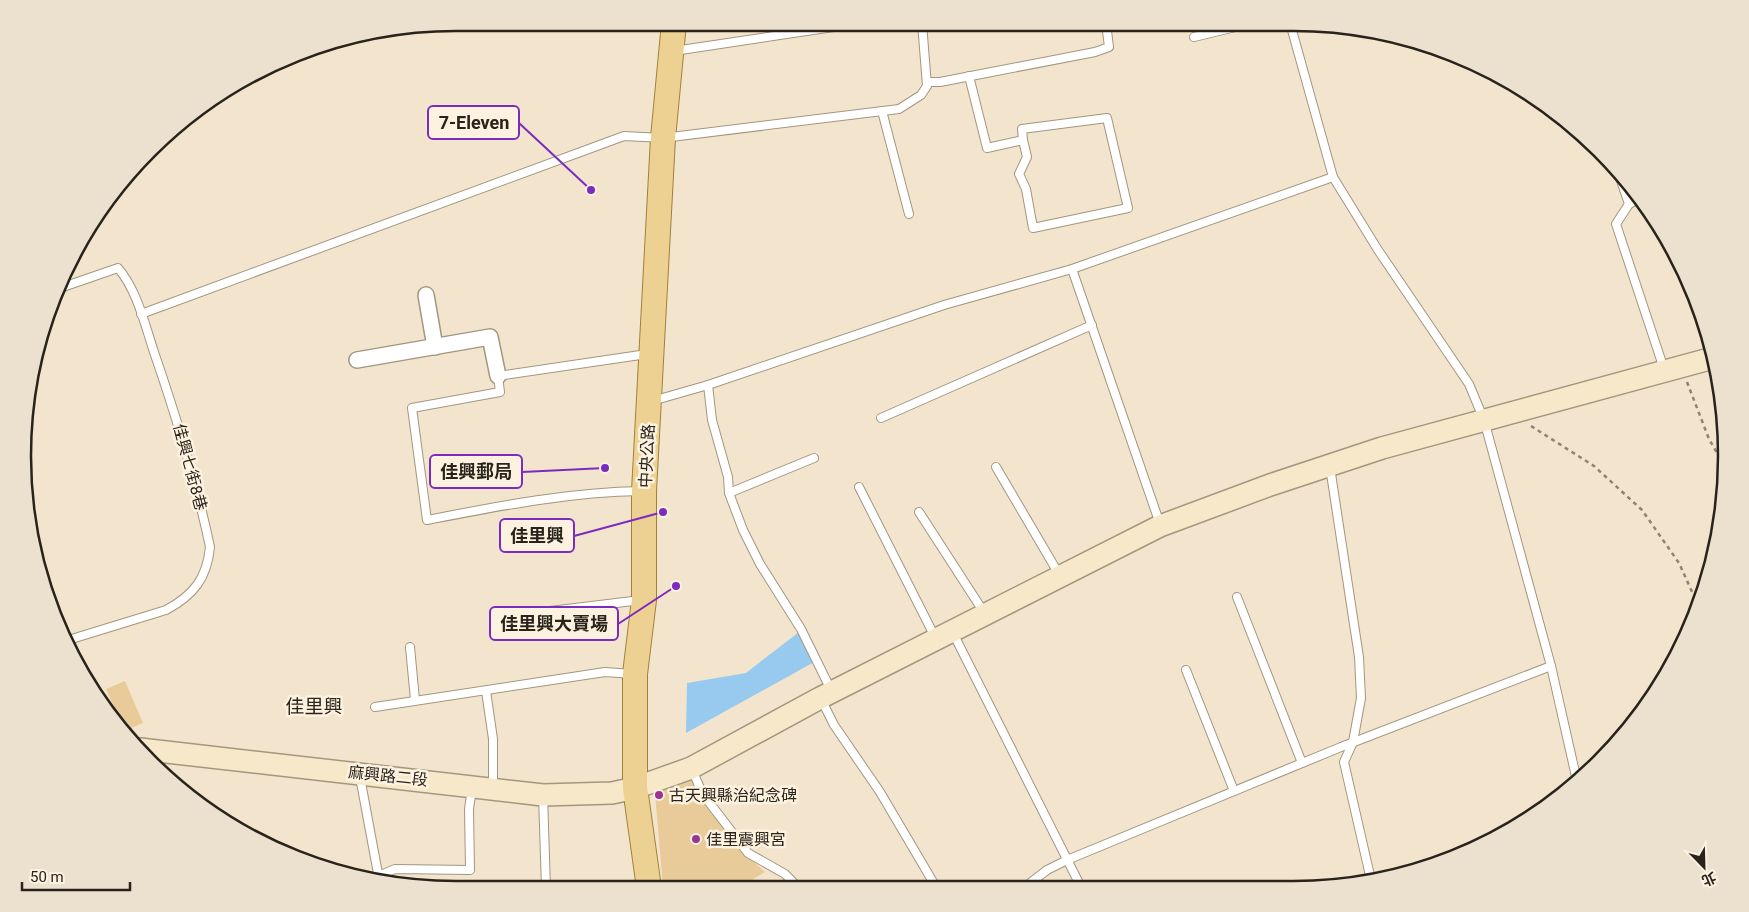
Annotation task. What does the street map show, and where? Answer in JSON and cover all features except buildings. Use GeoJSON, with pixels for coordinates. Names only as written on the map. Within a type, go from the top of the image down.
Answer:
{"type":"FeatureCollection","features":[{"type":"Feature","properties":{"kind":"main road","name":"中央公路"},"geometry":{"type":"LineString","coordinates":[[648,881],[635,788],[635,674],[644,600],[644,491],[663,138],[673,31]]}},
{"type":"Feature","properties":{"kind":"street"},"geometry":{"type":"LineString","coordinates":[[426,295],[434,347]]}},
{"type":"Feature","properties":{"kind":"street"},"geometry":{"type":"LineString","coordinates":[[357,360],[490,337],[498,376]]}},
{"type":"Feature","properties":{"kind":"street","name":"麻興路二段"},"geometry":{"type":"LineString","coordinates":[[150,750],[544,795],[612,793],[635,788],[691,768],[826,695],[945,637],[1160,526],[1270,484],[1382,448],[1707,360]]}},
{"type":"Feature","properties":{"kind":"lane"},"geometry":{"type":"LineString","coordinates":[[672,51],[806,31]]}},
{"type":"Feature","properties":{"kind":"lane"},"geometry":{"type":"LineString","coordinates":[[141,314],[624,136],[663,138],[899,109],[922,95],[927,82],[923,31]]}},
{"type":"Feature","properties":{"kind":"lane"},"geometry":{"type":"LineString","coordinates":[[927,82],[1095,52],[1109,47],[1107,31]]}},
{"type":"Feature","properties":{"kind":"lane"},"geometry":{"type":"LineString","coordinates":[[1194,37],[1219,31]]}},
{"type":"Feature","properties":{"kind":"lane"},"geometry":{"type":"LineString","coordinates":[[1292,31],[1333,177],[1378,250],[1469,384],[1484,420],[1551,666],[1575,773]]}},
{"type":"Feature","properties":{"kind":"lane"},"geometry":{"type":"LineString","coordinates":[[969,76],[987,148],[1023,140]]}},
{"type":"Feature","properties":{"kind":"lane"},"geometry":{"type":"LineString","coordinates":[[882,111],[908,214]]}},
{"type":"Feature","properties":{"kind":"lane"},"geometry":{"type":"LineString","coordinates":[[1107,118],[1128,208],[1033,228],[1026,189],[1019,174],[1027,157],[1023,140],[1022,129],[1107,118]]}},
{"type":"Feature","properties":{"kind":"lane"},"geometry":{"type":"LineString","coordinates":[[650,401],[708,385],[944,305],[1072,269],[1333,177]]}},
{"type":"Feature","properties":{"kind":"lane"},"geometry":{"type":"LineString","coordinates":[[1624,190],[1629,204]]}},
{"type":"Feature","properties":{"kind":"lane"},"geometry":{"type":"LineString","coordinates":[[1633,202],[1629,204],[1616,224],[1673,369]]}},
{"type":"Feature","properties":{"kind":"lane","name":"佳興七街8巷"},"geometry":{"type":"LineString","coordinates":[[67,286],[118,268],[124,276],[141,314],[182,436],[210,547],[208,564],[201,582],[180,603],[166,610],[73,638]]}},
{"type":"Feature","properties":{"kind":"lane"},"geometry":{"type":"LineString","coordinates":[[1072,269],[1160,526]]}},
{"type":"Feature","properties":{"kind":"lane"},"geometry":{"type":"LineString","coordinates":[[881,418],[1092,326]]}},
{"type":"Feature","properties":{"kind":"lane"},"geometry":{"type":"LineString","coordinates":[[644,491],[606,492],[518,502],[427,520],[412,408],[500,392],[498,376],[652,354]]}},
{"type":"Feature","properties":{"kind":"lane"},"geometry":{"type":"LineString","coordinates":[[708,385],[712,420],[728,477],[729,493],[743,530],[760,564],[801,629],[826,695],[834,725],[880,792],[932,881]]}},
{"type":"Feature","properties":{"kind":"lane"},"geometry":{"type":"LineString","coordinates":[[729,493],[814,458]]}},
{"type":"Feature","properties":{"kind":"lane"},"geometry":{"type":"LineString","coordinates":[[1330,466],[1359,657],[1361,698],[1353,742],[1344,762],[1356,822],[1369,874]]}},
{"type":"Feature","properties":{"kind":"lane"},"geometry":{"type":"LineString","coordinates":[[996,467],[1061,578]]}},
{"type":"Feature","properties":{"kind":"lane"},"geometry":{"type":"LineString","coordinates":[[859,488],[945,637],[1077,881]]}},
{"type":"Feature","properties":{"kind":"lane"},"geometry":{"type":"LineString","coordinates":[[919,512],[986,616]]}},
{"type":"Feature","properties":{"kind":"lane"},"geometry":{"type":"LineString","coordinates":[[1236,596],[1302,763]]}},
{"type":"Feature","properties":{"kind":"lane"},"geometry":{"type":"LineString","coordinates":[[501,617],[644,600]]}},
{"type":"Feature","properties":{"kind":"lane"},"geometry":{"type":"LineString","coordinates":[[410,647],[415,700]]}},
{"type":"Feature","properties":{"kind":"lane"},"geometry":{"type":"LineString","coordinates":[[1033,881],[1047,870],[1067,860],[1353,742],[1551,666]]}},
{"type":"Feature","properties":{"kind":"lane"},"geometry":{"type":"LineString","coordinates":[[1186,670],[1234,791]]}},
{"type":"Feature","properties":{"kind":"lane"},"geometry":{"type":"LineString","coordinates":[[375,708],[415,700],[605,672],[635,674]]}},
{"type":"Feature","properties":{"kind":"lane"},"geometry":{"type":"LineString","coordinates":[[486,690],[494,739],[493,789]]}},
{"type":"Feature","properties":{"kind":"lane"},"geometry":{"type":"LineString","coordinates":[[691,768],[702,793],[748,853],[785,874],[792,881]]}},
{"type":"Feature","properties":{"kind":"lane"},"geometry":{"type":"LineString","coordinates":[[359,773],[378,874]]}},
{"type":"Feature","properties":{"kind":"lane"},"geometry":{"type":"LineString","coordinates":[[385,875],[395,870],[470,870],[469,809],[472,786]]}},
{"type":"Feature","properties":{"kind":"lane"},"geometry":{"type":"LineString","coordinates":[[544,795],[546,881]]}},
{"type":"Feature","properties":{"kind":"path"},"geometry":{"type":"LineString","coordinates":[[1673,369],[1718,455]]}},
{"type":"Feature","properties":{"kind":"path"},"geometry":{"type":"LineString","coordinates":[[1513,413],[1594,466],[1642,510],[1679,563],[1694,596]]}},
{"type":"Feature","properties":{"kind":"water"},"geometry":{"type":"Polygon","coordinates":[[[799,632],[816,661],[686,733],[687,683],[746,673],[799,632]]]}},
{"type":"Feature","properties":{"kind":"place","name":"7-Eleven"},"geometry":{"type":"Point","coordinates":[591,190]}},
{"type":"Feature","properties":{"kind":"place","name":"佳興郵局"},"geometry":{"type":"Point","coordinates":[605,468]}},
{"type":"Feature","properties":{"kind":"place","name":"佳里興"},"geometry":{"type":"Point","coordinates":[663,512]}},
{"type":"Feature","properties":{"kind":"place","name":"佳里興大賣場"},"geometry":{"type":"Point","coordinates":[676,586]}},
{"type":"Feature","properties":{"kind":"place","name":"古天興縣治紀念碑"},"geometry":{"type":"Point","coordinates":[659,795]}},
{"type":"Feature","properties":{"kind":"place","name":"佳里震興宮"},"geometry":{"type":"Point","coordinates":[696,839]}},
{"type":"Feature","properties":{"kind":"district","name":"佳里興"},"geometry":{"type":"Point","coordinates":[314,706]}}]}
